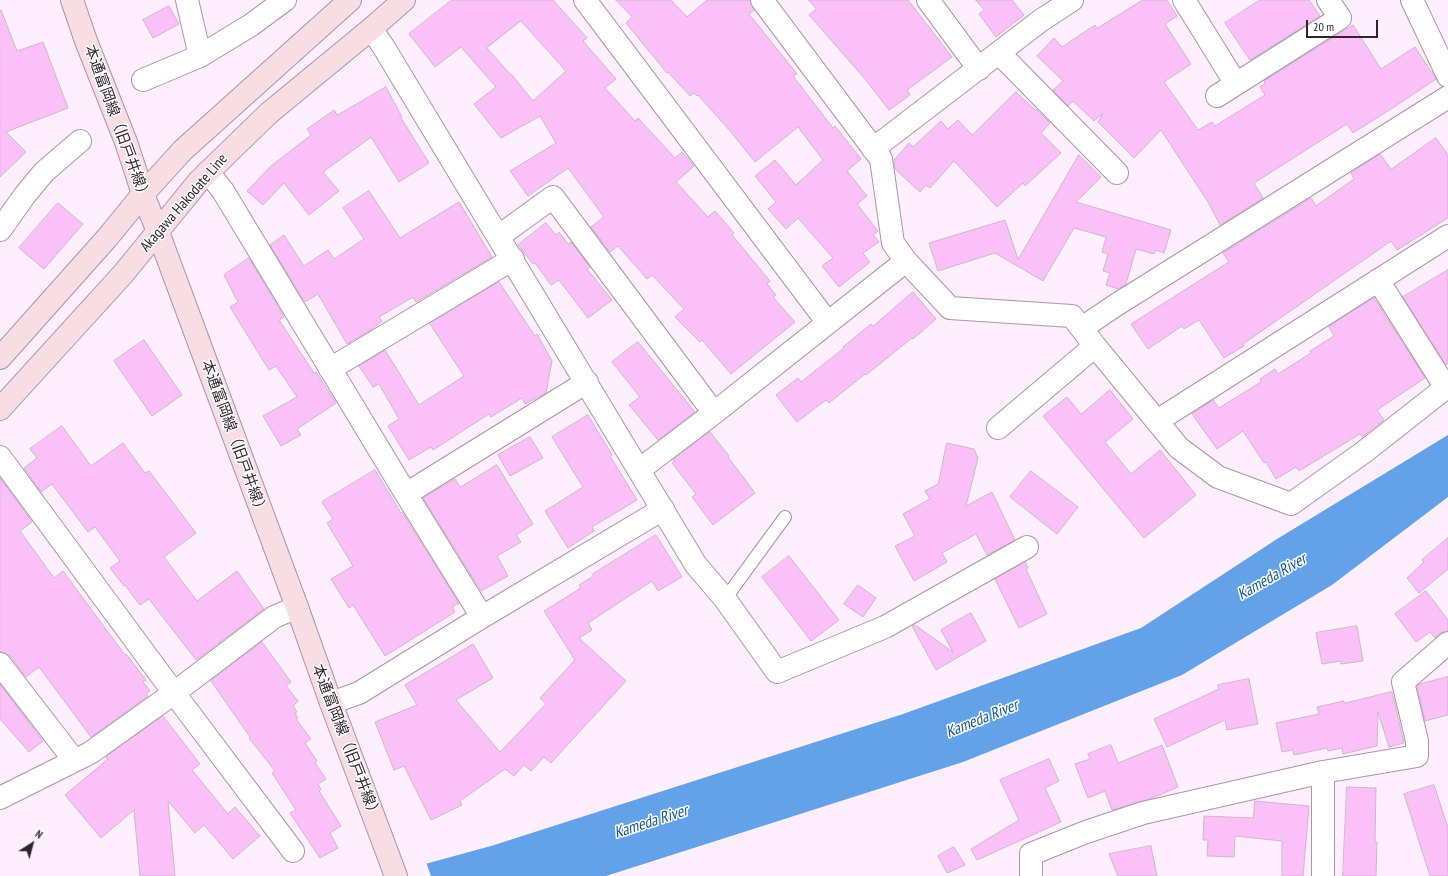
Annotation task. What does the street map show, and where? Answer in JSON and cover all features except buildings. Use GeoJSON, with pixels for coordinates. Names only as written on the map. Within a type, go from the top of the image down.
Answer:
{"type":"FeatureCollection","features":[{"type":"Feature","properties":{"kind":"main road","name":"本通富岡線（旧戸井線）"},"geometry":{"type":"LineString","coordinates":[[72,0],[86,41],[126,142],[142,194],[158,232],[396,876]]}},
{"type":"Feature","properties":{"kind":"main road"},"geometry":{"type":"LineString","coordinates":[[0,358],[107,238],[142,194],[183,150],[350,0]]}},
{"type":"Feature","properties":{"kind":"main road","name":"Akagawa Hakodate Line"},"geometry":{"type":"LineString","coordinates":[[0,409],[123,274],[199,181],[269,113],[404,0]]}},
{"type":"Feature","properties":{"kind":"street"},"geometry":{"type":"LineString","coordinates":[[187,0],[200,56]]}},
{"type":"Feature","properties":{"kind":"street"},"geometry":{"type":"LineString","coordinates":[[143,80],[200,56],[251,25],[285,0]]}},
{"type":"Feature","properties":{"kind":"street"},"geometry":{"type":"LineString","coordinates":[[585,0],[828,323]]}},
{"type":"Feature","properties":{"kind":"street"},"geometry":{"type":"LineString","coordinates":[[762,0],[881,159],[893,243],[906,261],[950,308],[1072,316],[1179,448],[1218,477],[1291,504],[1364,452],[1447,387],[1378,280]]}},
{"type":"Feature","properties":{"kind":"street"},"geometry":{"type":"LineString","coordinates":[[928,0],[979,69]]}},
{"type":"Feature","properties":{"kind":"street"},"geometry":{"type":"LineString","coordinates":[[873,149],[1040,21],[1072,0]]}},
{"type":"Feature","properties":{"kind":"street"},"geometry":{"type":"LineString","coordinates":[[1184,0],[1236,84]]}},
{"type":"Feature","properties":{"kind":"street"},"geometry":{"type":"LineString","coordinates":[[1217,96],[1340,18],[1328,0]]}},
{"type":"Feature","properties":{"kind":"street"},"geometry":{"type":"LineString","coordinates":[[1412,0],[1448,76]]}},
{"type":"Feature","properties":{"kind":"street"},"geometry":{"type":"LineString","coordinates":[[371,29],[383,46],[513,259],[696,564],[725,599],[778,672],[885,627],[1027,547]]}},
{"type":"Feature","properties":{"kind":"street"},"geometry":{"type":"LineString","coordinates":[[999,53],[1116,173]]}},
{"type":"Feature","properties":{"kind":"street"},"geometry":{"type":"LineString","coordinates":[[1082,328],[1116,305],[1448,97]]}},
{"type":"Feature","properties":{"kind":"street"},"geometry":{"type":"LineString","coordinates":[[0,230],[25,194],[44,172],[80,141]]}},
{"type":"Feature","properties":{"kind":"street"},"geometry":{"type":"LineString","coordinates":[[208,172],[223,191],[330,370],[482,617]]}},
{"type":"Feature","properties":{"kind":"street"},"geometry":{"type":"LineString","coordinates":[[499,236],[553,197],[714,413]]}},
{"type":"Feature","properties":{"kind":"street"},"geometry":{"type":"LineString","coordinates":[[1157,421],[1448,236]]}},
{"type":"Feature","properties":{"kind":"street"},"geometry":{"type":"LineString","coordinates":[[330,370],[513,259]]}},
{"type":"Feature","properties":{"kind":"street"},"geometry":{"type":"LineString","coordinates":[[639,470],[714,413],[906,261]]}},
{"type":"Feature","properties":{"kind":"street"},"geometry":{"type":"LineString","coordinates":[[998,428],[1095,346]]}},
{"type":"Feature","properties":{"kind":"street"},"geometry":{"type":"LineString","coordinates":[[406,494],[587,382]]}},
{"type":"Feature","properties":{"kind":"street"},"geometry":{"type":"LineString","coordinates":[[0,457],[174,693],[293,851]]}},
{"type":"Feature","properties":{"kind":"street"},"geometry":{"type":"LineString","coordinates":[[331,703],[359,693],[482,617],[663,509]]}},
{"type":"Feature","properties":{"kind":"street"},"geometry":{"type":"LineString","coordinates":[[0,798],[90,753],[174,693],[274,617],[297,607]]}},
{"type":"Feature","properties":{"kind":"street"},"geometry":{"type":"LineString","coordinates":[[1031,876],[1031,854],[1086,832],[1143,813],[1323,772],[1417,756],[1417,741],[1404,682],[1448,643]]}},
{"type":"Feature","properties":{"kind":"street"},"geometry":{"type":"LineString","coordinates":[[0,664],[74,760]]}},
{"type":"Feature","properties":{"kind":"street"},"geometry":{"type":"LineString","coordinates":[[1323,772],[1324,876]]}},
{"type":"Feature","properties":{"kind":"lane"},"geometry":{"type":"LineString","coordinates":[[725,599],[785,517]]}},
{"type":"Feature","properties":{"kind":"water","name":"Kameda River"},"geometry":{"type":"Polygon","coordinates":[[[1448,435],[1448,497],[1332,585],[1182,675],[963,762],[606,876],[381,876],[491,846],[903,714],[1141,628],[1277,539],[1448,435]]]}},
{"type":"Feature","properties":{"kind":"pier"},"geometry":{"type":"Polygon","coordinates":[[[426,862],[431,876],[379,876],[380,874],[426,862]]]}}]}
